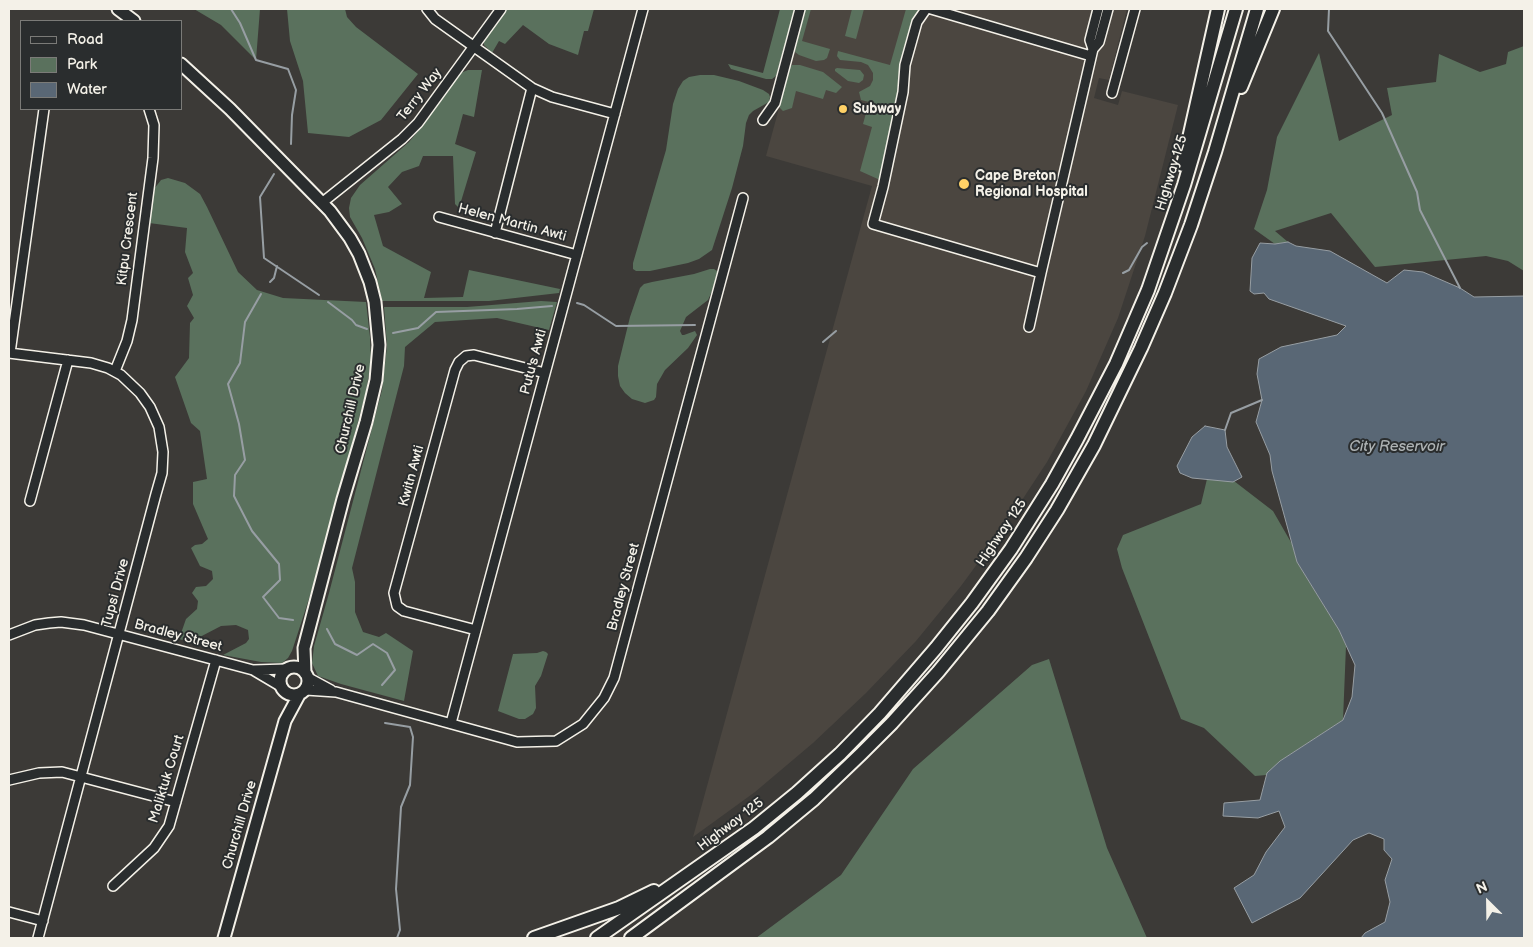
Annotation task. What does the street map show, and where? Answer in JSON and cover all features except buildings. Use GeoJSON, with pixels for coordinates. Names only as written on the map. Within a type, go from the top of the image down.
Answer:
{"type":"FeatureCollection","features":[{"type":"Feature","properties":{"kind":"highway"},"geometry":{"type":"LineString","coordinates":[[1165,245],[1218,9]]}},
{"type":"Feature","properties":{"kind":"highway","name":"Highway 125"},"geometry":{"type":"LineString","coordinates":[[597,938],[754,828],[797,793],[850,745],[913,675],[972,603],[1014,544],[1063,466],[1132,330],[1165,245],[1236,9]]}},
{"type":"Feature","properties":{"kind":"highway"},"geometry":{"type":"LineString","coordinates":[[631,938],[722,872],[814,799],[892,723],[961,645],[1019,569],[1053,516],[1094,445],[1138,356],[1191,225],[1215,152],[1257,9]]}},
{"type":"Feature","properties":{"kind":"highway"},"geometry":{"type":"LineString","coordinates":[[1215,152],[1273,9]]}},
{"type":"Feature","properties":{"kind":"highway"},"geometry":{"type":"LineString","coordinates":[[534,938],[611,911],[645,896],[717,855]]}},
{"type":"Feature","properties":{"kind":"highway"},"geometry":{"type":"LineString","coordinates":[[646,938],[722,872]]}},
{"type":"Feature","properties":{"kind":"main road"},"geometry":{"type":"LineString","coordinates":[[118,9],[133,20]]}},
{"type":"Feature","properties":{"kind":"main road","name":"Churchill Drive"},"geometry":{"type":"LineString","coordinates":[[182,65],[230,109],[323,202],[350,238],[364,266],[375,302],[379,345],[376,380],[304,648],[306,675]]}},
{"type":"Feature","properties":{"kind":"main road","name":"Churchill Drive"},"geometry":{"type":"LineString","coordinates":[[288,668],[304,648]]}},
{"type":"Feature","properties":{"kind":"main road"},"geometry":{"type":"LineString","coordinates":[[288,668],[298,668],[306,675],[308,681],[302,692],[290,695],[283,690],[280,676],[288,668]]}},
{"type":"Feature","properties":{"kind":"main road","name":"Churchill Drive"},"geometry":{"type":"LineString","coordinates":[[283,690],[285,721]]}},
{"type":"Feature","properties":{"kind":"main road","name":"Churchill Drive"},"geometry":{"type":"LineString","coordinates":[[224,938],[285,721],[302,692]]}},
{"type":"Feature","properties":{"kind":"street"},"geometry":{"type":"LineString","coordinates":[[427,9],[435,19],[532,88],[552,97],[615,114]]}},
{"type":"Feature","properties":{"kind":"street","name":"Terry Way"},"geometry":{"type":"LineString","coordinates":[[323,202],[410,131],[424,116],[500,9]]}},
{"type":"Feature","properties":{"kind":"street","name":"Putu's Awti"},"geometry":{"type":"LineString","coordinates":[[451,723],[643,9]]}},
{"type":"Feature","properties":{"kind":"street"},"geometry":{"type":"LineString","coordinates":[[763,120],[775,103],[800,9]]}},
{"type":"Feature","properties":{"kind":"street"},"geometry":{"type":"LineString","coordinates":[[926,9],[917,22],[905,65],[903,92],[883,187],[873,224],[1041,273]]}},
{"type":"Feature","properties":{"kind":"street"},"geometry":{"type":"LineString","coordinates":[[931,9],[1092,52]]}},
{"type":"Feature","properties":{"kind":"street"},"geometry":{"type":"LineString","coordinates":[[1092,52],[1090,40],[1098,9]]}},
{"type":"Feature","properties":{"kind":"street"},"geometry":{"type":"LineString","coordinates":[[1029,327],[1092,52],[1099,42],[1108,9]]}},
{"type":"Feature","properties":{"kind":"street"},"geometry":{"type":"LineString","coordinates":[[1112,93],[1135,9]]}},
{"type":"Feature","properties":{"kind":"street"},"geometry":{"type":"LineString","coordinates":[[495,233],[532,88]]}},
{"type":"Feature","properties":{"kind":"street"},"geometry":{"type":"LineString","coordinates":[[10,353],[44,110]]}},
{"type":"Feature","properties":{"kind":"street","name":"Kitpu Crescent"},"geometry":{"type":"LineString","coordinates":[[114,371],[127,341],[132,320],[153,158],[154,124],[149,110]]}},
{"type":"Feature","properties":{"kind":"street","name":"Bradley Street"},"geometry":{"type":"LineString","coordinates":[[306,675],[336,692],[517,742],[556,741],[583,724],[604,698],[614,678],[743,198]]}},
{"type":"Feature","properties":{"kind":"street","name":"Helen Martin Awti"},"geometry":{"type":"LineString","coordinates":[[439,217],[577,255]]}},
{"type":"Feature","properties":{"kind":"street","name":"Tupsi Drive"},"geometry":{"type":"LineString","coordinates":[[10,353],[91,363],[114,371],[134,387],[150,407],[159,427],[163,452],[162,473],[38,938]]}},
{"type":"Feature","properties":{"kind":"street","name":"Kwitn Awti"},"geometry":{"type":"LineString","coordinates":[[476,630],[404,611],[397,606],[394,593],[455,370],[459,362],[466,356],[474,355],[545,373]]}},
{"type":"Feature","properties":{"kind":"street"},"geometry":{"type":"LineString","coordinates":[[30,501],[68,360]]}},
{"type":"Feature","properties":{"kind":"street","name":"Bradley Street"},"geometry":{"type":"LineString","coordinates":[[9,635],[35,625],[60,622],[84,625],[253,670],[288,668]]}},
{"type":"Feature","properties":{"kind":"street","name":"Maliktuk Court"},"geometry":{"type":"LineString","coordinates":[[113,886],[159,842],[169,826],[216,660]]}},
{"type":"Feature","properties":{"kind":"street","name":"Bradley Street"},"geometry":{"type":"LineString","coordinates":[[253,670],[283,690]]}},
{"type":"Feature","properties":{"kind":"street","name":"Bradley Street"},"geometry":{"type":"LineString","coordinates":[[302,692],[336,692]]}},
{"type":"Feature","properties":{"kind":"street"},"geometry":{"type":"LineString","coordinates":[[9,780],[53,772],[68,773],[176,802]]}},
{"type":"Feature","properties":{"kind":"street"},"geometry":{"type":"LineString","coordinates":[[9,912],[43,921]]}},
{"type":"Feature","properties":{"kind":"shaded area","name":"Cape Breton Regional Hospital"},"geometry":{"type":"Polygon","coordinates":[[[806,9],[1127,9],[1109,80],[1099,78],[1094,98],[1118,105],[1122,91],[1178,105],[1145,236],[1118,318],[1086,391],[1047,462],[1005,526],[961,586],[916,641],[866,693],[813,743],[755,792],[693,837],[872,186],[766,156],[806,9]]]}},
{"type":"Feature","properties":{"kind":"green space"},"geometry":{"type":"Polygon","coordinates":[[[194,9],[260,9],[256,60],[221,25],[194,9]]]}},
{"type":"Feature","properties":{"kind":"green space"},"geometry":{"type":"Polygon","coordinates":[[[287,9],[345,9],[347,17],[356,27],[418,74],[381,120],[349,137],[308,133],[303,81],[290,41],[287,9]]]}},
{"type":"Feature","properties":{"kind":"green space"},"geometry":{"type":"Polygon","coordinates":[[[505,9],[594,9],[588,31],[584,31],[578,55],[549,44],[523,25],[505,44],[499,41],[492,53],[484,45],[484,39],[505,9]]]}},
{"type":"Feature","properties":{"kind":"green space"},"geometry":{"type":"Polygon","coordinates":[[[780,9],[795,9],[776,76],[772,79],[766,79],[731,69],[728,64],[763,73],[780,9]]]}},
{"type":"Feature","properties":{"kind":"green space"},"geometry":{"type":"Polygon","coordinates":[[[804,9],[811,9],[802,41],[830,49],[827,58],[824,60],[816,61],[795,52],[794,46],[804,9]]]}},
{"type":"Feature","properties":{"kind":"green space"},"geometry":{"type":"Polygon","coordinates":[[[852,9],[864,9],[856,39],[845,36],[852,9]]]}},
{"type":"Feature","properties":{"kind":"green space"},"geometry":{"type":"Polygon","coordinates":[[[906,9],[921,9],[913,22],[900,66],[897,96],[880,180],[860,171],[872,127],[863,124],[869,102],[861,100],[859,92],[870,86],[873,80],[873,73],[868,65],[861,62],[840,60],[837,56],[838,51],[890,65],[906,9]]]}},
{"type":"Feature","properties":{"kind":"green space"},"geometry":{"type":"Polygon","coordinates":[[[1524,46],[1524,271],[1508,261],[1486,256],[1375,267],[1331,213],[1275,231],[1288,242],[1275,244],[1254,229],[1267,190],[1277,137],[1319,53],[1339,141],[1392,115],[1387,88],[1436,82],[1439,54],[1480,72],[1506,64],[1508,52],[1524,46]]]}},
{"type":"Feature","properties":{"kind":"green space"},"geometry":{"type":"Polygon","coordinates":[[[792,65],[800,65],[823,72],[842,87],[836,93],[826,90],[823,99],[796,91],[792,108],[783,111],[779,103],[788,69],[792,65]]]}},
{"type":"Feature","properties":{"kind":"green space"},"geometry":{"type":"Polygon","coordinates":[[[837,68],[860,70],[864,75],[863,80],[859,83],[848,81],[835,71],[837,68]]]}},
{"type":"Feature","properties":{"kind":"green space"},"geometry":{"type":"Polygon","coordinates":[[[468,70],[482,70],[474,117],[463,114],[455,144],[476,152],[459,208],[455,204],[453,156],[423,156],[419,166],[402,172],[388,187],[402,204],[389,212],[374,215],[383,246],[431,272],[424,298],[463,297],[469,270],[560,289],[559,293],[489,301],[382,301],[375,269],[362,238],[350,217],[351,198],[360,185],[409,142],[458,74],[468,70]]]}},
{"type":"Feature","properties":{"kind":"green space"},"geometry":{"type":"Polygon","coordinates":[[[714,75],[739,81],[763,90],[769,94],[769,102],[749,115],[732,188],[712,250],[699,259],[688,263],[650,271],[636,271],[633,269],[633,263],[666,150],[673,104],[683,81],[689,77],[714,75]]]}},
{"type":"Feature","properties":{"kind":"green space"},"geometry":{"type":"Polygon","coordinates":[[[168,178],[185,183],[200,194],[238,272],[257,290],[283,298],[366,302],[371,362],[366,392],[317,574],[292,651],[282,663],[261,662],[223,655],[246,643],[249,639],[248,630],[236,625],[221,626],[196,639],[186,641],[179,639],[186,619],[197,609],[198,601],[192,593],[196,587],[206,586],[213,579],[212,571],[200,566],[191,548],[202,544],[208,539],[193,504],[193,482],[207,479],[200,431],[191,423],[175,377],[189,358],[190,323],[194,318],[187,306],[193,295],[188,278],[193,273],[185,252],[187,228],[149,223],[154,189],[161,180],[168,178]]]}},
{"type":"Feature","properties":{"kind":"green space"},"geometry":{"type":"Polygon","coordinates":[[[710,269],[717,271],[717,277],[708,300],[686,317],[680,331],[684,335],[695,331],[697,335],[688,348],[665,370],[657,384],[654,400],[645,403],[632,399],[620,386],[618,366],[630,317],[640,288],[644,284],[710,269]]]}},
{"type":"Feature","properties":{"kind":"green space"},"geometry":{"type":"Polygon","coordinates":[[[541,301],[557,302],[549,330],[497,318],[435,322],[405,347],[404,366],[352,568],[355,582],[355,612],[363,632],[379,637],[386,633],[413,651],[404,701],[318,676],[312,663],[314,646],[382,390],[387,346],[384,307],[467,307],[541,301]]]}},
{"type":"Feature","properties":{"kind":"green space"},"geometry":{"type":"Polygon","coordinates":[[[1207,479],[1234,481],[1273,511],[1292,544],[1297,562],[1339,630],[1346,646],[1343,720],[1280,761],[1266,775],[1255,776],[1204,728],[1181,719],[1122,568],[1117,549],[1123,535],[1201,504],[1207,479]]]}},
{"type":"Feature","properties":{"kind":"green space"},"geometry":{"type":"Polygon","coordinates":[[[543,651],[548,654],[541,676],[535,686],[536,708],[533,714],[525,719],[519,719],[498,711],[513,654],[543,651]]]}},
{"type":"Feature","properties":{"kind":"green space"},"geometry":{"type":"Polygon","coordinates":[[[1049,659],[1107,848],[1147,938],[756,938],[841,875],[913,769],[1032,665],[1049,659]]]}},
{"type":"Feature","properties":{"kind":"water","name":"City Reservoir"},"geometry":{"type":"Polygon","coordinates":[[[1288,242],[1296,246],[1330,251],[1387,283],[1404,270],[1423,272],[1460,288],[1474,297],[1524,296],[1524,938],[1361,938],[1365,933],[1385,922],[1390,902],[1385,880],[1392,859],[1384,850],[1384,839],[1369,833],[1353,840],[1300,898],[1252,923],[1234,888],[1254,875],[1266,852],[1285,827],[1279,811],[1258,818],[1223,816],[1224,803],[1260,800],[1267,773],[1280,761],[1343,720],[1352,697],[1355,665],[1339,630],[1297,562],[1272,471],[1270,455],[1256,422],[1262,400],[1257,374],[1259,359],[1281,347],[1337,335],[1346,326],[1269,299],[1264,293],[1254,294],[1250,291],[1252,258],[1260,243],[1275,244],[1288,242]]]}},
{"type":"Feature","properties":{"kind":"water"},"geometry":{"type":"Polygon","coordinates":[[[1205,426],[1225,430],[1227,447],[1242,477],[1233,482],[1192,478],[1180,473],[1177,466],[1192,437],[1205,426]]]}},
{"type":"Feature","properties":{"kind":"waterway"},"geometry":{"type":"LineString","coordinates":[[231,9],[240,23],[256,60],[288,69],[296,90],[292,115],[291,144]]}},
{"type":"Feature","properties":{"kind":"waterway"},"geometry":{"type":"LineString","coordinates":[[1329,9],[1328,31],[1382,113],[1417,192],[1420,210],[1460,288]]}},
{"type":"Feature","properties":{"kind":"waterway"},"geometry":{"type":"LineString","coordinates":[[274,174],[260,197],[264,258],[319,295]]}},
{"type":"Feature","properties":{"kind":"waterway"},"geometry":{"type":"LineString","coordinates":[[1123,273],[1129,270],[1142,247],[1147,243]]}},
{"type":"Feature","properties":{"kind":"waterway"},"geometry":{"type":"LineString","coordinates":[[270,282],[274,278],[277,266]]}},
{"type":"Feature","properties":{"kind":"waterway"},"geometry":{"type":"LineString","coordinates":[[261,294],[245,322],[240,363],[228,384],[239,424],[245,460],[235,475],[234,496],[252,531],[279,564],[280,580],[263,597],[279,618],[293,620]]}},
{"type":"Feature","properties":{"kind":"waterway"},"geometry":{"type":"LineString","coordinates":[[328,302],[356,325],[367,329]]}},
{"type":"Feature","properties":{"kind":"waterway"},"geometry":{"type":"LineString","coordinates":[[577,303],[584,305],[616,326],[695,325]]}},
{"type":"Feature","properties":{"kind":"waterway"},"geometry":{"type":"LineString","coordinates":[[393,333],[418,328],[436,312],[552,306]]}},
{"type":"Feature","properties":{"kind":"waterway"},"geometry":{"type":"LineString","coordinates":[[823,342],[836,331]]}},
{"type":"Feature","properties":{"kind":"waterway"},"geometry":{"type":"LineString","coordinates":[[1225,430],[1231,413],[1262,400]]}},
{"type":"Feature","properties":{"kind":"waterway"},"geometry":{"type":"LineString","coordinates":[[327,629],[335,644],[357,655],[373,644],[387,653],[395,670],[382,685]]}},
{"type":"Feature","properties":{"kind":"waterway"},"geometry":{"type":"LineString","coordinates":[[385,723],[410,727],[413,737],[410,785],[401,807],[396,889],[400,930],[397,938]]}},
{"type":"Feature","properties":{"kind":"place","name":"Subway"},"geometry":{"type":"Point","coordinates":[843,109]}},
{"type":"Feature","properties":{"kind":"place","name":"Cape Breton Regional Hospital"},"geometry":{"type":"Point","coordinates":[964,184]}}]}
